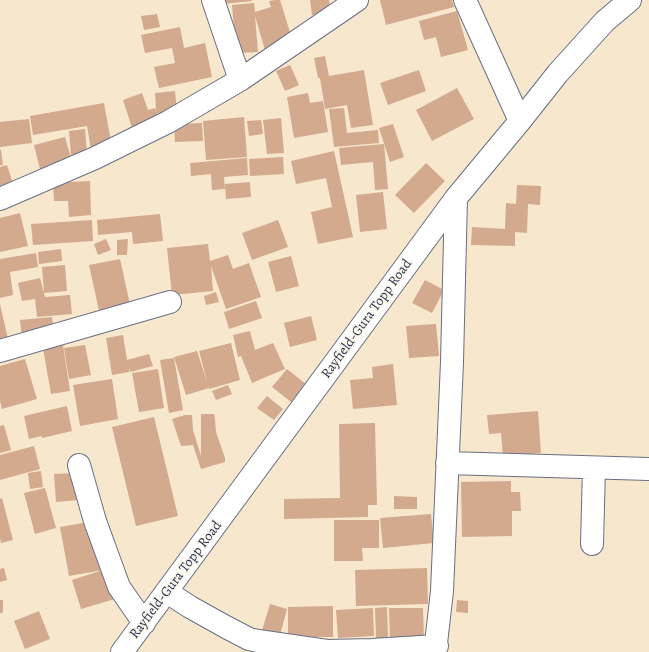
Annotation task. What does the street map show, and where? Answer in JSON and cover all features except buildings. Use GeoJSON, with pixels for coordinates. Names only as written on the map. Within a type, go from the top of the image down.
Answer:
{"type":"FeatureCollection","features":[{"type":"Feature","properties":{"kind":"street"},"geometry":{"type":"LineString","coordinates":[[213,0],[240,80]]}},
{"type":"Feature","properties":{"kind":"street"},"geometry":{"type":"LineString","coordinates":[[0,199],[95,158],[168,122],[240,80],[357,0]]}},
{"type":"Feature","properties":{"kind":"street"},"geometry":{"type":"LineString","coordinates":[[465,0],[520,121]]}},
{"type":"Feature","properties":{"kind":"street","name":"Rayfield-Gura Topp Road"},"geometry":{"type":"LineString","coordinates":[[122,652],[456,198],[558,73],[606,21],[630,0]]}},
{"type":"Feature","properties":{"kind":"street"},"geometry":{"type":"LineString","coordinates":[[167,592],[226,627],[249,639],[258,641],[327,651],[436,649],[442,591],[452,362],[456,198]]}},
{"type":"Feature","properties":{"kind":"street"},"geometry":{"type":"LineString","coordinates":[[0,351],[170,302]]}},
{"type":"Feature","properties":{"kind":"street"},"geometry":{"type":"LineString","coordinates":[[447,463],[649,469]]}},
{"type":"Feature","properties":{"kind":"street"},"geometry":{"type":"LineString","coordinates":[[79,465],[95,521],[119,587],[144,623]]}},
{"type":"Feature","properties":{"kind":"street"},"geometry":{"type":"LineString","coordinates":[[592,544],[594,468]]}}]}
